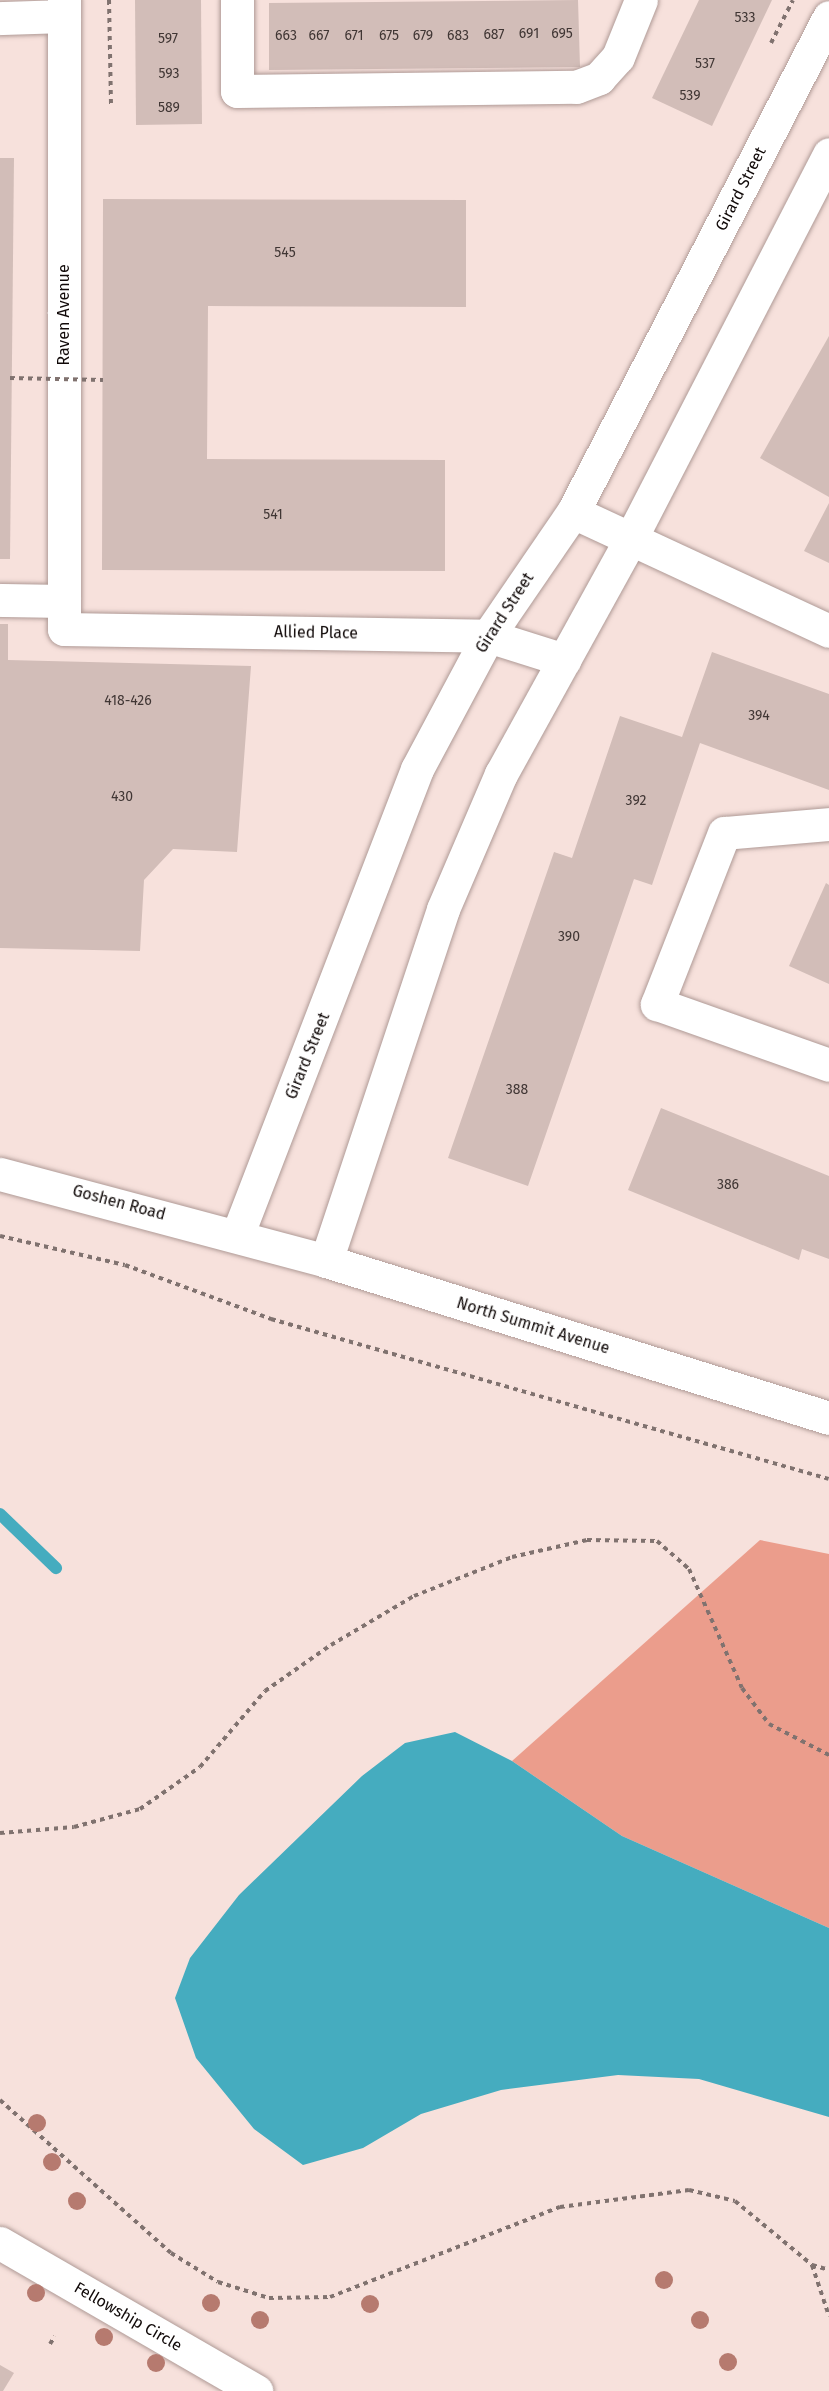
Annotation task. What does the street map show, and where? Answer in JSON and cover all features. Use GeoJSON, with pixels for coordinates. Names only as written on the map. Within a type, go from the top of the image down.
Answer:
{"type":"FeatureCollection","features":[{"type":"Feature","properties":{"kind":"street"},"geometry":{"type":"LineString","coordinates":[[237,0],[237,91],[576,87],[599,78],[618,57],[641,0]]}},
{"type":"Feature","properties":{"kind":"street"},"geometry":{"type":"LineString","coordinates":[[0,18],[64,8]]}},
{"type":"Feature","properties":{"kind":"street","name":"Raven Avenue"},"geometry":{"type":"LineString","coordinates":[[64,8],[64,615]]}},
{"type":"Feature","properties":{"kind":"street","name":"Girard Street"},"geometry":{"type":"LineString","coordinates":[[237,1236],[417,769],[488,636],[573,512],[829,17]]}},
{"type":"Feature","properties":{"kind":"street"},"geometry":{"type":"LineString","coordinates":[[326,1261],[443,909],[501,774],[630,540],[829,154]]}},
{"type":"Feature","properties":{"kind":"street"},"geometry":{"type":"LineString","coordinates":[[573,512],[829,631]]}},
{"type":"Feature","properties":{"kind":"street","name":"Allied Place"},"geometry":{"type":"LineString","coordinates":[[0,600],[64,615],[488,636],[564,660]]}},
{"type":"Feature","properties":{"kind":"street"},"geometry":{"type":"LineString","coordinates":[[829,824],[724,833],[657,1004],[829,1065]]}},
{"type":"Feature","properties":{"kind":"street","name":"Goshen Road"},"geometry":{"type":"LineString","coordinates":[[0,1174],[237,1236]]}},
{"type":"Feature","properties":{"kind":"street","name":"North Summit Avenue"},"geometry":{"type":"LineString","coordinates":[[237,1236],[326,1261],[829,1418]]}},
{"type":"Feature","properties":{"kind":"street","name":"Fellowship Circle"},"geometry":{"type":"LineString","coordinates":[[0,2243],[256,2391]]}},
{"type":"Feature","properties":{"kind":"path"},"geometry":{"type":"LineString","coordinates":[[109,0],[111,105]]}},
{"type":"Feature","properties":{"kind":"path"},"geometry":{"type":"LineString","coordinates":[[10,378],[103,380]]}},
{"type":"Feature","properties":{"kind":"path"},"geometry":{"type":"LineString","coordinates":[[0,1236],[125,1265],[271,1319],[829,1479]]}},
{"type":"Feature","properties":{"kind":"path"},"geometry":{"type":"LineString","coordinates":[[0,1833],[74,1827],[140,1809],[200,1767],[265,1691],[341,1638],[414,1596],[512,1557],[587,1540],[657,1541],[689,1569],[742,1688],[769,1724],[829,1755]]}},
{"type":"Feature","properties":{"kind":"path"},"geometry":{"type":"LineString","coordinates":[[0,2100],[171,2253],[218,2282],[269,2298],[330,2297],[560,2207],[689,2190],[735,2201],[812,2265],[829,2270]]}},
{"type":"Feature","properties":{"kind":"path"},"geometry":{"type":"LineString","coordinates":[[812,2265],[829,2316]]}},
{"type":"Feature","properties":{"kind":"path"},"geometry":{"type":"LineString","coordinates":[[50,2344],[55,2336]]}},
{"type":"Feature","properties":{"kind":"shaded area"},"geometry":{"type":"Polygon","coordinates":[[[760,1540],[829,1554],[829,1928],[622,1836],[512,1761],[760,1540]]]}},
{"type":"Feature","properties":{"kind":"water"},"geometry":{"type":"Polygon","coordinates":[[[455,1732],[512,1761],[622,1836],[829,1928],[829,2117],[699,2079],[618,2075],[501,2090],[421,2114],[363,2148],[303,2165],[254,2129],[196,2058],[175,1998],[190,1958],[239,1895],[362,1776],[405,1743],[455,1732]]]}},
{"type":"Feature","properties":{"kind":"building"},"geometry":{"type":"Polygon","coordinates":[[[135,0],[201,0],[202,124],[136,125],[135,0]]]}},
{"type":"Feature","properties":{"kind":"building"},"geometry":{"type":"Polygon","coordinates":[[[578,0],[580,67],[269,70],[269,3],[578,0]]]}},
{"type":"Feature","properties":{"kind":"building"},"geometry":{"type":"Polygon","coordinates":[[[699,0],[772,0],[712,126],[652,98],[699,0]]]}},
{"type":"Feature","properties":{"kind":"building"},"geometry":{"type":"Polygon","coordinates":[[[0,158],[14,158],[10,559],[0,559],[0,158]]]}},
{"type":"Feature","properties":{"kind":"building"},"geometry":{"type":"Polygon","coordinates":[[[103,199],[466,200],[466,307],[208,306],[207,459],[445,460],[445,571],[102,570],[103,199]]]}},
{"type":"Feature","properties":{"kind":"building"},"geometry":{"type":"Polygon","coordinates":[[[829,336],[829,497],[760,458],[829,336]]]}},
{"type":"Feature","properties":{"kind":"building"},"geometry":{"type":"Polygon","coordinates":[[[829,503],[829,563],[804,551],[829,503]]]}},
{"type":"Feature","properties":{"kind":"building"},"geometry":{"type":"Polygon","coordinates":[[[0,624],[8,624],[8,660],[251,666],[237,852],[173,849],[144,880],[140,951],[0,948],[0,624]]]}},
{"type":"Feature","properties":{"kind":"building"},"geometry":{"type":"Polygon","coordinates":[[[712,652],[829,694],[829,790],[700,743],[652,885],[634,879],[528,1186],[448,1158],[554,852],[572,858],[620,716],[682,737],[712,652]]]}},
{"type":"Feature","properties":{"kind":"building"},"geometry":{"type":"Polygon","coordinates":[[[826,883],[829,885],[829,984],[789,966],[826,883]]]}},
{"type":"Feature","properties":{"kind":"building"},"geometry":{"type":"Polygon","coordinates":[[[661,1108],[829,1176],[829,1259],[802,1249],[799,1260],[628,1190],[661,1108]]]}},
{"type":"Feature","properties":{"kind":"building"},"geometry":{"type":"Polygon","coordinates":[[[0,2365],[14,2373],[3,2391],[0,2391],[0,2365]]]}},
{"type":"Feature","properties":{"kind":"waterway"},"geometry":{"type":"LineString","coordinates":[[0,1514],[56,1568]]}}]}
